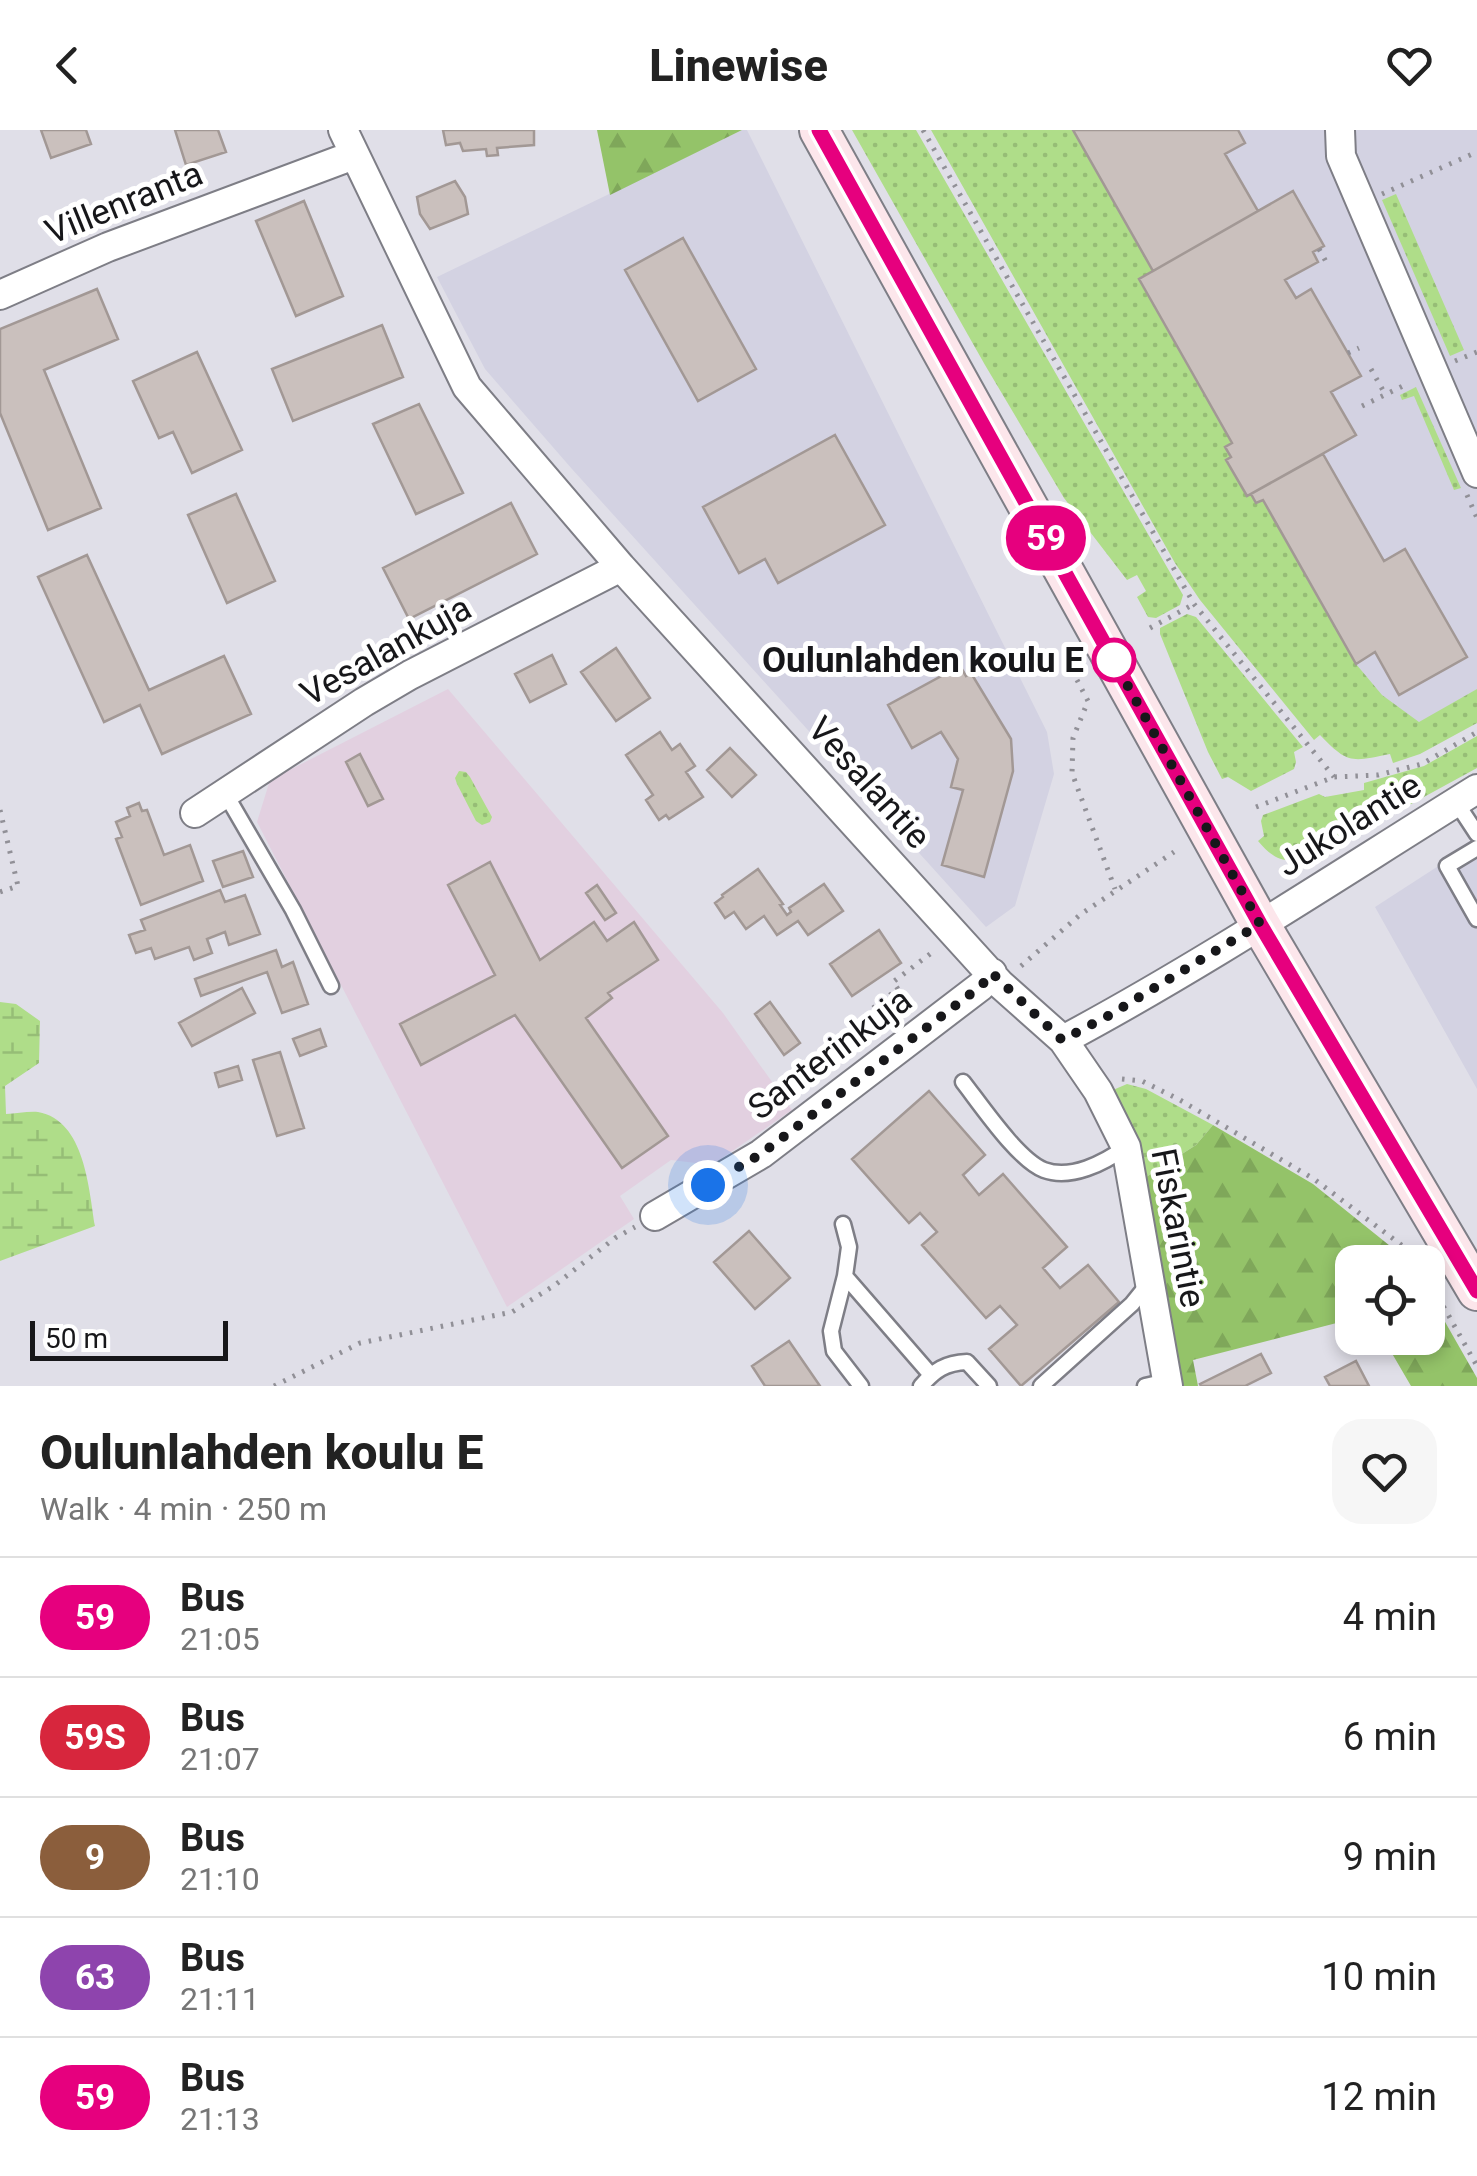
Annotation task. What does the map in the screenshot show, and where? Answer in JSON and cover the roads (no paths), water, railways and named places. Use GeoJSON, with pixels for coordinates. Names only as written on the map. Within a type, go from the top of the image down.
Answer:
{"type":"FeatureCollection","features":[{"type":"Feature","properties":{"kind":"main road"},"geometry":{"type":"LineString","coordinates":[[819,130],[1260,924],[1477,1291]]}},
{"type":"Feature","properties":{"kind":"street"},"geometry":{"type":"LineString","coordinates":[[1340,130],[1341,156],[1477,473]]}},
{"type":"Feature","properties":{"kind":"street","name":"Villenranta"},"geometry":{"type":"LineString","coordinates":[[0,295],[343,150]]}},
{"type":"Feature","properties":{"kind":"street","name":"Vesalantie"},"geometry":{"type":"LineString","coordinates":[[343,150],[466,387],[621,568],[996,978],[1062,1040]]}},
{"type":"Feature","properties":{"kind":"street","name":"Vesalankuja"},"geometry":{"type":"LineString","coordinates":[[194,813],[364,702],[621,568]]}},
{"type":"Feature","properties":{"kind":"street","name":"Jukolantie"},"geometry":{"type":"LineString","coordinates":[[1260,924],[1467,796]]}},
{"type":"Feature","properties":{"kind":"street"},"geometry":{"type":"LineString","coordinates":[[1062,1040],[1260,924]]}},
{"type":"Feature","properties":{"kind":"street","name":"Santerinkuja"},"geometry":{"type":"LineString","coordinates":[[656,1216],[761,1154],[996,978]]}},
{"type":"Feature","properties":{"kind":"street","name":"Fiskarintie"},"geometry":{"type":"LineString","coordinates":[[1062,1040],[1098,1090],[1126,1147],[1151,1281],[1160,1384]]}},
{"type":"Feature","properties":{"kind":"lane"},"geometry":{"type":"LineString","coordinates":[[225,793],[332,986]]}},
{"type":"Feature","properties":{"kind":"lane"},"geometry":{"type":"LineString","coordinates":[[1467,796],[1477,834]]}},
{"type":"Feature","properties":{"kind":"lane"},"geometry":{"type":"LineString","coordinates":[[1477,848],[1447,866],[1477,919]]}},
{"type":"Feature","properties":{"kind":"lane"},"geometry":{"type":"LineString","coordinates":[[963,1082],[1025,1158],[1046,1171],[1072,1172],[1106,1162],[1126,1147]]}},
{"type":"Feature","properties":{"kind":"lane"},"geometry":{"type":"LineString","coordinates":[[842,1224],[849,1247],[831,1331],[834,1351],[861,1386]]}},
{"type":"Feature","properties":{"kind":"lane"},"geometry":{"type":"LineString","coordinates":[[844,1276],[926,1380],[950,1363],[967,1362],[989,1386]]}},
{"type":"Feature","properties":{"kind":"lane"},"geometry":{"type":"LineString","coordinates":[[1041,1386],[1132,1304],[1151,1281]]}},
{"type":"Feature","properties":{"kind":"place","name":"Oulunlahden koulu E"},"geometry":{"type":"Point","coordinates":[1114,660]}}]}
